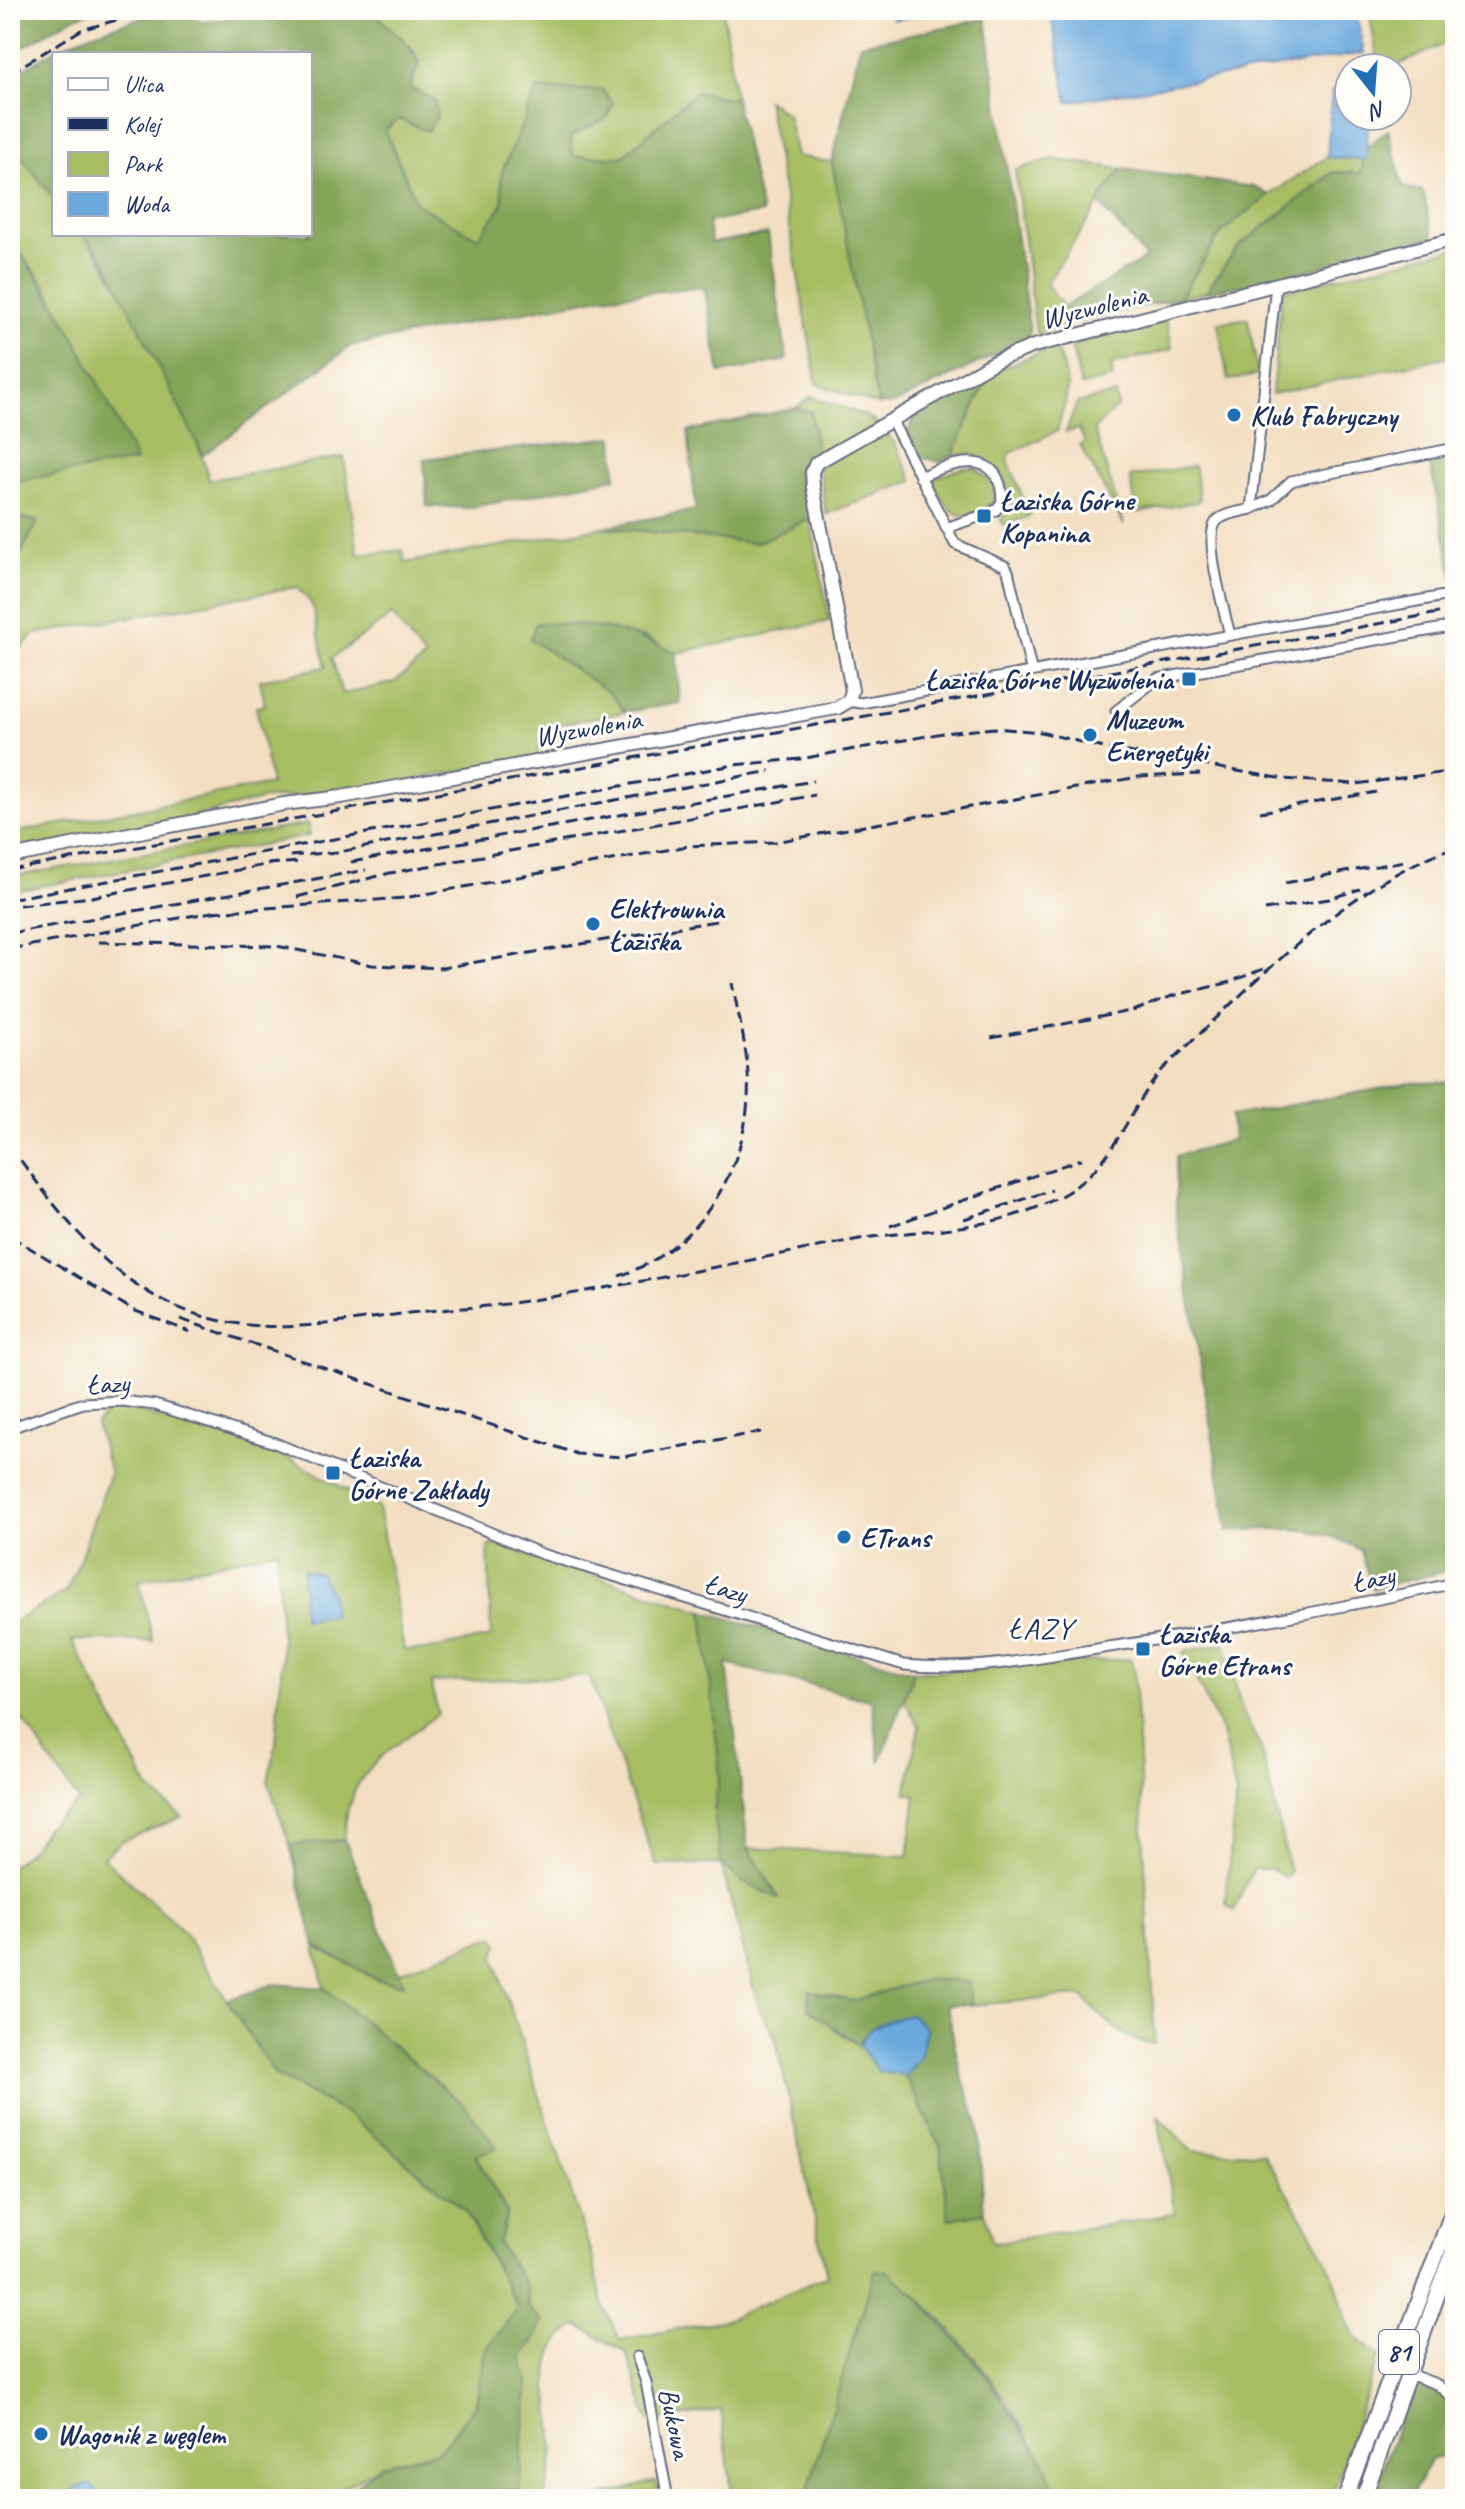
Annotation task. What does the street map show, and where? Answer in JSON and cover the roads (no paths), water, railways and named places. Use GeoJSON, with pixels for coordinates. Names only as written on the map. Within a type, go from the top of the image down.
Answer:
{"type":"FeatureCollection","features":[{"type":"Feature","properties":{"kind":"main road","name":"81"},"geometry":{"type":"LineString","coordinates":[[1345,2499],[1455,2205]]}},
{"type":"Feature","properties":{"kind":"main road","name":"81"},"geometry":{"type":"LineString","coordinates":[[1363,2499],[1455,2247]]}},
{"type":"Feature","properties":{"kind":"street","name":"Wyzwolenia"},"geometry":{"type":"LineString","coordinates":[[10,857],[271,806],[837,708],[849,701],[852,690],[812,472],[816,463],[996,361],[1034,346],[1455,239]]}},
{"type":"Feature","properties":{"kind":"street"},"geometry":{"type":"LineString","coordinates":[[1251,509],[1276,285]]}},
{"type":"Feature","properties":{"kind":"street"},"geometry":{"type":"LineString","coordinates":[[892,421],[955,544],[1005,566],[1008,571],[1031,669]]}},
{"type":"Feature","properties":{"kind":"street"},"geometry":{"type":"LineString","coordinates":[[1230,635],[1212,547],[1213,529],[1222,517],[1271,500],[1291,481],[1455,448]]}},
{"type":"Feature","properties":{"kind":"street"},"geometry":{"type":"LineString","coordinates":[[920,477],[952,463],[967,461],[983,465],[996,475],[1002,502],[995,511],[946,528]]}},
{"type":"Feature","properties":{"kind":"street"},"geometry":{"type":"LineString","coordinates":[[849,701],[861,703],[1031,669],[1455,594]]}},
{"type":"Feature","properties":{"kind":"street"},"geometry":{"type":"LineString","coordinates":[[1116,711],[1157,679],[1455,626]]}},
{"type":"Feature","properties":{"kind":"street","name":"Łazy"},"geometry":{"type":"LineString","coordinates":[[10,1428],[83,1403],[122,1401],[155,1405],[275,1443],[542,1554],[904,1665],[942,1668],[1004,1663],[1220,1630],[1455,1583]]}},
{"type":"Feature","properties":{"kind":"street","name":"Bukowa"},"geometry":{"type":"LineString","coordinates":[[637,2357],[646,2382],[668,2499]]}},
{"type":"Feature","properties":{"kind":"street"},"geometry":{"type":"LineString","coordinates":[[1409,2374],[1436,2384],[1455,2399]]}},
{"type":"Feature","properties":{"kind":"water"},"geometry":{"type":"Polygon","coordinates":[[[891,10],[946,10],[893,20],[891,10]]]}},
{"type":"Feature","properties":{"kind":"water"},"geometry":{"type":"Polygon","coordinates":[[[1050,10],[1356,10],[1364,52],[1333,52],[1333,58],[1068,102],[1050,10]]]}},
{"type":"Feature","properties":{"kind":"water"},"geometry":{"type":"Polygon","coordinates":[[[1333,90],[1333,132],[1368,132],[1365,160],[1327,157],[1333,90]]]}},
{"type":"Feature","properties":{"kind":"water"},"geometry":{"type":"Polygon","coordinates":[[[303,1570],[320,1573],[331,1594],[333,1615],[303,1619],[303,1570]]]}},
{"type":"Feature","properties":{"kind":"water"},"geometry":{"type":"Polygon","coordinates":[[[912,2015],[926,2029],[920,2057],[905,2076],[878,2071],[860,2046],[863,2038],[881,2023],[912,2015]]]}},
{"type":"Feature","properties":{"kind":"water"},"geometry":{"type":"Polygon","coordinates":[[[90,2484],[103,2499],[68,2499],[74,2489],[90,2484]]]}},
{"type":"Feature","properties":{"kind":"waterway"},"geometry":{"type":"LineString","coordinates":[[1451,10],[1455,61]]}},
{"type":"Feature","properties":{"kind":"railway"},"geometry":{"type":"LineString","coordinates":[[10,73],[81,30],[152,10]]}},
{"type":"Feature","properties":{"kind":"railway"},"geometry":{"type":"LineString","coordinates":[[10,870],[1455,610]]}},
{"type":"Feature","properties":{"kind":"railway"},"geometry":{"type":"LineString","coordinates":[[10,899],[734,765],[800,759],[943,733],[995,728],[1041,732],[1104,748],[1284,779],[1356,784],[1455,771]]}},
{"type":"Feature","properties":{"kind":"railway"},"geometry":{"type":"LineString","coordinates":[[290,856],[339,852],[770,771]]}},
{"type":"Feature","properties":{"kind":"railway"},"geometry":{"type":"LineString","coordinates":[[212,912],[404,898],[688,846],[775,842],[1138,777],[1200,774]]}},
{"type":"Feature","properties":{"kind":"railway"},"geometry":{"type":"LineString","coordinates":[[351,862],[813,781]]}},
{"type":"Feature","properties":{"kind":"railway"},"geometry":{"type":"LineString","coordinates":[[1260,812],[1376,792]]}},
{"type":"Feature","properties":{"kind":"railway"},"geometry":{"type":"LineString","coordinates":[[297,897],[390,873],[815,795]]}},
{"type":"Feature","properties":{"kind":"railway"},"geometry":{"type":"LineString","coordinates":[[10,1146],[70,1224],[116,1269],[170,1304],[202,1316],[255,1326],[306,1326],[506,1304],[854,1240],[1007,1218],[1057,1198],[1093,1171],[1163,1069],[1299,943],[1375,886],[1455,847]]}},
{"type":"Feature","properties":{"kind":"railway"},"geometry":{"type":"LineString","coordinates":[[1285,883],[1404,861]]}},
{"type":"Feature","properties":{"kind":"railway"},"geometry":{"type":"LineString","coordinates":[[267,864],[303,862]]}},
{"type":"Feature","properties":{"kind":"railway"},"geometry":{"type":"LineString","coordinates":[[19,905],[92,897],[276,863]]}},
{"type":"Feature","properties":{"kind":"railway"},"geometry":{"type":"LineString","coordinates":[[10,933],[366,870]]}},
{"type":"Feature","properties":{"kind":"railway"},"geometry":{"type":"LineString","coordinates":[[1265,910],[1329,899],[1360,889]]}},
{"type":"Feature","properties":{"kind":"railway"},"geometry":{"type":"LineString","coordinates":[[10,949],[223,910]]}},
{"type":"Feature","properties":{"kind":"railway"},"geometry":{"type":"LineString","coordinates":[[98,942],[277,946],[372,965],[442,968],[716,921]]}},
{"type":"Feature","properties":{"kind":"railway"},"geometry":{"type":"LineString","coordinates":[[991,1038],[1136,1010],[1266,968]]}},
{"type":"Feature","properties":{"kind":"railway"},"geometry":{"type":"LineString","coordinates":[[619,1276],[649,1263],[675,1245],[698,1223],[732,1169],[742,1138],[748,1074],[732,983]]}},
{"type":"Feature","properties":{"kind":"railway"},"geometry":{"type":"LineString","coordinates":[[890,1226],[1082,1159]]}},
{"type":"Feature","properties":{"kind":"railway"},"geometry":{"type":"LineString","coordinates":[[964,1219],[1052,1190]]}},
{"type":"Feature","properties":{"kind":"railway"},"geometry":{"type":"LineString","coordinates":[[10,1236],[133,1310],[190,1332]]}},
{"type":"Feature","properties":{"kind":"railway"},"geometry":{"type":"LineString","coordinates":[[180,1319],[577,1454],[622,1457],[761,1432]]}},
{"type":"Feature","properties":{"kind":"place","name":"Klub Fabryczny"},"geometry":{"type":"Point","coordinates":[1234,415]}},
{"type":"Feature","properties":{"kind":"place","name":"Łaziska Górne Kopanina"},"geometry":{"type":"Point","coordinates":[984,516]}},
{"type":"Feature","properties":{"kind":"place","name":"Łaziska Górne Wyzwolenia"},"geometry":{"type":"Point","coordinates":[1189,679]}},
{"type":"Feature","properties":{"kind":"place","name":"Muzeum Energetyki"},"geometry":{"type":"Point","coordinates":[1090,735]}},
{"type":"Feature","properties":{"kind":"place","name":"Elektrownia Łaziska"},"geometry":{"type":"Point","coordinates":[593,924]}},
{"type":"Feature","properties":{"kind":"place","name":"Łaziska Górne Zakłady"},"geometry":{"type":"Point","coordinates":[333,1473]}},
{"type":"Feature","properties":{"kind":"place","name":"ETrans"},"geometry":{"type":"Point","coordinates":[844,1537]}},
{"type":"Feature","properties":{"kind":"place","name":"Łaziska Górne Etrans"},"geometry":{"type":"Point","coordinates":[1143,1649]}},
{"type":"Feature","properties":{"kind":"place","name":"Wagonik z węglem"},"geometry":{"type":"Point","coordinates":[41,2434]}},
{"type":"Feature","properties":{"kind":"district","name":"ŁAZY"},"geometry":{"type":"Point","coordinates":[1041,1628]}}]}
